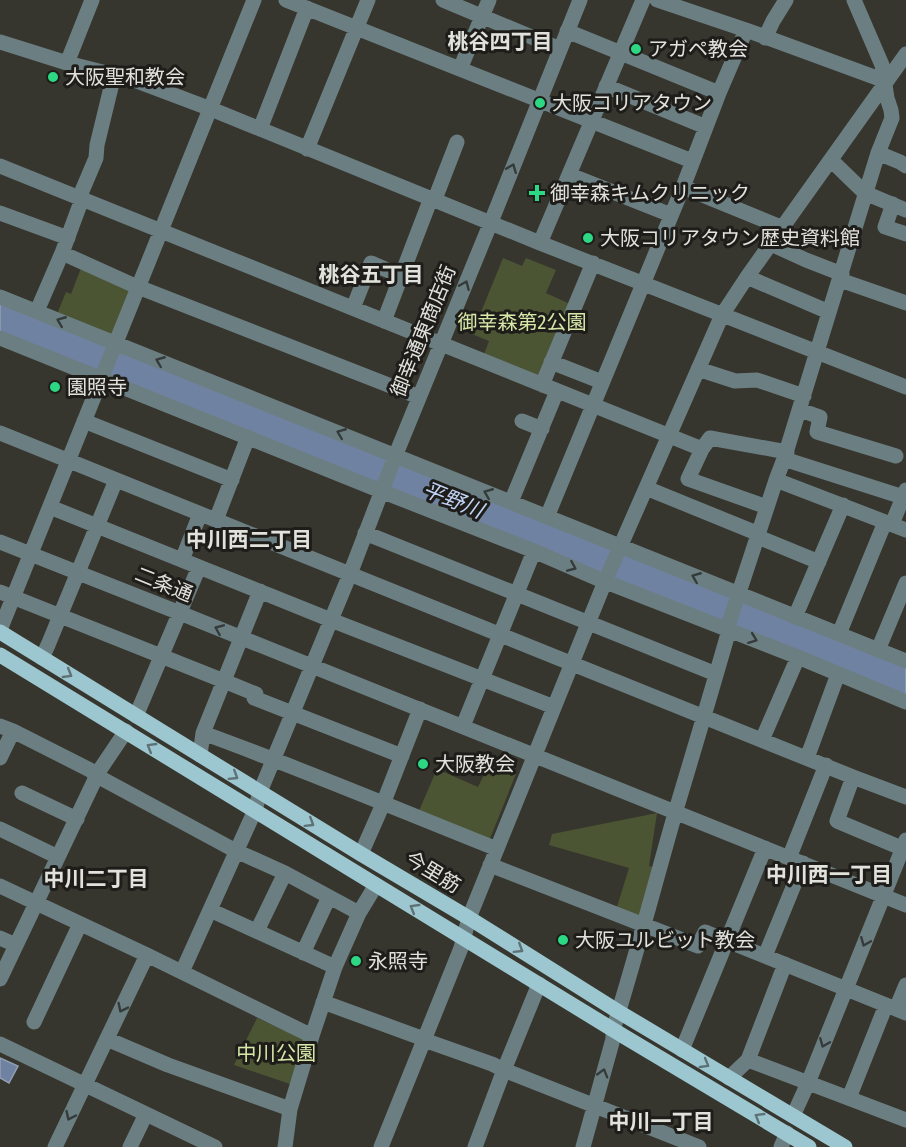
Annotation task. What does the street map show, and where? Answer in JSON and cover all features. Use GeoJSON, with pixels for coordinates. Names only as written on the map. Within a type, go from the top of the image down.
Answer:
{"type":"FeatureCollection","features":[{"type":"Feature","properties":{"kind":"main road","name":"今里筋"},"geometry":{"type":"LineString","coordinates":[[2,627],[42,658],[136,716],[619,1012],[845,1147]]}},
{"type":"Feature","properties":{"kind":"main road","name":"今里筋"},"geometry":{"type":"LineString","coordinates":[[0,655],[539,984],[613,1035],[784,1140],[809,1147]]}},
{"type":"Feature","properties":{"kind":"street"},"geometry":{"type":"LineString","coordinates":[[68,63],[92,0]]}},
{"type":"Feature","properties":{"kind":"street"},"geometry":{"type":"LineString","coordinates":[[2,627],[7,595],[32,554],[254,0]]}},
{"type":"Feature","properties":{"kind":"street"},"geometry":{"type":"LineString","coordinates":[[307,148],[368,0]]}},
{"type":"Feature","properties":{"kind":"street"},"geometry":{"type":"LineString","coordinates":[[460,69],[489,0]]}},
{"type":"Feature","properties":{"kind":"street","name":"御幸通東商店街"},"geometry":{"type":"LineString","coordinates":[[182,972],[255,810],[260,792],[350,574],[394,457],[580,0]]}},
{"type":"Feature","properties":{"kind":"street"},"geometry":{"type":"LineString","coordinates":[[540,243],[643,0]]}},
{"type":"Feature","properties":{"kind":"street"},"geometry":{"type":"LineString","coordinates":[[657,0],[746,30],[877,78],[885,83]]}},
{"type":"Feature","properties":{"kind":"street"},"geometry":{"type":"LineString","coordinates":[[765,38],[786,0]]}},
{"type":"Feature","properties":{"kind":"street"},"geometry":{"type":"LineString","coordinates":[[583,1147],[728,628],[776,480],[786,456],[865,193],[892,118],[886,98],[882,65],[854,0]]}},
{"type":"Feature","properties":{"kind":"street"},"geometry":{"type":"LineString","coordinates":[[447,1],[560,48]]}},
{"type":"Feature","properties":{"kind":"street"},"geometry":{"type":"LineString","coordinates":[[260,129],[306,4],[357,29],[692,161]]}},
{"type":"Feature","properties":{"kind":"street"},"geometry":{"type":"LineString","coordinates":[[547,517],[746,30]]}},
{"type":"Feature","properties":{"kind":"street"},"geometry":{"type":"LineString","coordinates":[[567,31],[719,93]]}},
{"type":"Feature","properties":{"kind":"street"},"geometry":{"type":"LineString","coordinates":[[0,42],[134,80],[906,387]]}},
{"type":"Feature","properties":{"kind":"street"},"geometry":{"type":"LineString","coordinates":[[381,1147],[461,948],[469,918],[490,865],[606,580],[722,315],[906,54]]}},
{"type":"Feature","properties":{"kind":"street"},"geometry":{"type":"LineString","coordinates":[[37,311],[68,238],[96,158],[114,75]]}},
{"type":"Feature","properties":{"kind":"street"},"geometry":{"type":"LineString","coordinates":[[606,86],[706,127]]}},
{"type":"Feature","properties":{"kind":"street"},"geometry":{"type":"LineString","coordinates":[[892,118],[906,126]]}},
{"type":"Feature","properties":{"kind":"street"},"geometry":{"type":"LineString","coordinates":[[384,321],[457,142]]}},
{"type":"Feature","properties":{"kind":"street"},"geometry":{"type":"LineString","coordinates":[[878,153],[906,166]]}},
{"type":"Feature","properties":{"kind":"street"},"geometry":{"type":"LineString","coordinates":[[831,160],[865,193],[899,207],[885,227],[906,234]]}},
{"type":"Feature","properties":{"kind":"street"},"geometry":{"type":"LineString","coordinates":[[0,166],[702,449]]}},
{"type":"Feature","properties":{"kind":"street"},"geometry":{"type":"LineString","coordinates":[[570,175],[671,215]]}},
{"type":"Feature","properties":{"kind":"street"},"geometry":{"type":"LineString","coordinates":[[683,187],[783,228]]}},
{"type":"Feature","properties":{"kind":"street"},"geometry":{"type":"LineString","coordinates":[[0,213],[68,238]]}},
{"type":"Feature","properties":{"kind":"street"},"geometry":{"type":"LineString","coordinates":[[771,244],[841,277],[906,303]]}},
{"type":"Feature","properties":{"kind":"street"},"geometry":{"type":"LineString","coordinates":[[62,253],[139,287],[419,398]]}},
{"type":"Feature","properties":{"kind":"street"},"geometry":{"type":"LineString","coordinates":[[353,308],[371,263],[401,276]]}},
{"type":"Feature","properties":{"kind":"street"},"geometry":{"type":"LineString","coordinates":[[542,385],[593,263]]}},
{"type":"Feature","properties":{"kind":"street"},"geometry":{"type":"LineString","coordinates":[[747,277],[829,312]]}},
{"type":"Feature","properties":{"kind":"street"},"geometry":{"type":"LineString","coordinates":[[0,297],[739,596],[906,661]]}},
{"type":"Feature","properties":{"kind":"street"},"geometry":{"type":"LineString","coordinates":[[0,338],[728,628],[906,702]]}},
{"type":"Feature","properties":{"kind":"street"},"geometry":{"type":"LineString","coordinates":[[551,362],[602,382]]}},
{"type":"Feature","properties":{"kind":"street"},"geometry":{"type":"LineString","coordinates":[[698,369],[735,381],[757,380],[802,403],[820,417],[817,432],[896,456]]}},
{"type":"Feature","properties":{"kind":"street"},"geometry":{"type":"LineString","coordinates":[[511,502],[557,391]]}},
{"type":"Feature","properties":{"kind":"street"},"geometry":{"type":"LineString","coordinates":[[84,421],[232,480]]}},
{"type":"Feature","properties":{"kind":"street"},"geometry":{"type":"LineString","coordinates":[[522,421],[542,429]]}},
{"type":"Feature","properties":{"kind":"street"},"geometry":{"type":"LineString","coordinates":[[0,433],[906,797]]}},
{"type":"Feature","properties":{"kind":"street"},"geometry":{"type":"LineString","coordinates":[[216,520],[248,437]]}},
{"type":"Feature","properties":{"kind":"street"},"geometry":{"type":"LineString","coordinates":[[767,507],[688,479],[702,449],[710,438],[786,456],[905,494],[894,525],[839,634]]}},
{"type":"Feature","properties":{"kind":"street"},"geometry":{"type":"LineString","coordinates":[[42,658],[116,480]]}},
{"type":"Feature","properties":{"kind":"street"},"geometry":{"type":"LineString","coordinates":[[776,480],[894,525]]}},
{"type":"Feature","properties":{"kind":"street"},"geometry":{"type":"LineString","coordinates":[[646,488],[819,562]]}},
{"type":"Feature","properties":{"kind":"street"},"geometry":{"type":"LineString","coordinates":[[795,617],[843,505]]}},
{"type":"Feature","properties":{"kind":"street"},"geometry":{"type":"LineString","coordinates":[[50,507],[554,707]]}},
{"type":"Feature","properties":{"kind":"street"},"geometry":{"type":"LineString","coordinates":[[182,560],[200,514]]}},
{"type":"Feature","properties":{"kind":"street"},"geometry":{"type":"LineString","coordinates":[[365,534],[717,674]]}},
{"type":"Feature","properties":{"kind":"street","name":"二条通"},"geometry":{"type":"LineString","coordinates":[[0,542],[906,905]]}},
{"type":"Feature","properties":{"kind":"street"},"geometry":{"type":"LineString","coordinates":[[463,726],[534,551]]}},
{"type":"Feature","properties":{"kind":"street"},"geometry":{"type":"LineString","coordinates":[[136,716],[199,567]]}},
{"type":"Feature","properties":{"kind":"street"},"geometry":{"type":"LineString","coordinates":[[878,650],[906,583]]}},
{"type":"Feature","properties":{"kind":"street"},"geometry":{"type":"LineString","coordinates":[[200,755],[203,733],[260,591]]}},
{"type":"Feature","properties":{"kind":"street"},"geometry":{"type":"LineString","coordinates":[[7,595],[256,694],[254,698],[402,756]]}},
{"type":"Feature","properties":{"kind":"street"},"geometry":{"type":"LineString","coordinates":[[762,740],[798,657]]}},
{"type":"Feature","properties":{"kind":"street"},"geometry":{"type":"LineString","coordinates":[[807,758],[838,674]]}},
{"type":"Feature","properties":{"kind":"street"},"geometry":{"type":"LineString","coordinates":[[361,854],[420,709]]}},
{"type":"Feature","properties":{"kind":"street"},"geometry":{"type":"LineString","coordinates":[[0,758],[6,729],[90,770],[97,776],[236,851],[285,873],[359,913]]}},
{"type":"Feature","properties":{"kind":"street"},"geometry":{"type":"LineString","coordinates":[[0,979],[97,776],[126,731]]}},
{"type":"Feature","properties":{"kind":"street"},"geometry":{"type":"LineString","coordinates":[[203,733],[275,759],[497,849]]}},
{"type":"Feature","properties":{"kind":"street"},"geometry":{"type":"LineString","coordinates":[[765,956],[826,765]]}},
{"type":"Feature","properties":{"kind":"street"},"geometry":{"type":"LineString","coordinates":[[793,1116],[905,847],[837,821],[853,777]]}},
{"type":"Feature","properties":{"kind":"street"},"geometry":{"type":"LineString","coordinates":[[22,793],[77,819]]}},
{"type":"Feature","properties":{"kind":"street"},"geometry":{"type":"LineString","coordinates":[[0,829],[58,857]]}},
{"type":"Feature","properties":{"kind":"street"},"geometry":{"type":"LineString","coordinates":[[682,1050],[765,848]]}},
{"type":"Feature","properties":{"kind":"street"},"geometry":{"type":"LineString","coordinates":[[490,865],[698,946],[705,932],[896,1009]]}},
{"type":"Feature","properties":{"kind":"street"},"geometry":{"type":"LineString","coordinates":[[257,932],[285,873]]}},
{"type":"Feature","properties":{"kind":"street"},"geometry":{"type":"LineString","coordinates":[[285,1147],[290,1109],[335,967],[359,913],[376,885]]}},
{"type":"Feature","properties":{"kind":"street"},"geometry":{"type":"LineString","coordinates":[[0,886],[312,1036]]}},
{"type":"Feature","properties":{"kind":"street"},"geometry":{"type":"LineString","coordinates":[[303,952],[329,897]]}},
{"type":"Feature","properties":{"kind":"street"},"geometry":{"type":"LineString","coordinates":[[210,910],[335,967]]}},
{"type":"Feature","properties":{"kind":"street"},"geometry":{"type":"LineString","coordinates":[[34,1022],[80,924]]}},
{"type":"Feature","properties":{"kind":"street"},"geometry":{"type":"LineString","coordinates":[[0,938],[16,945]]}},
{"type":"Feature","properties":{"kind":"street"},"geometry":{"type":"LineString","coordinates":[[56,1147],[147,955]]}},
{"type":"Feature","properties":{"kind":"street"},"geometry":{"type":"LineString","coordinates":[[729,1078],[748,1060],[785,964]]}},
{"type":"Feature","properties":{"kind":"street"},"geometry":{"type":"LineString","coordinates":[[475,1147],[539,984]]}},
{"type":"Feature","properties":{"kind":"street"},"geometry":{"type":"LineString","coordinates":[[849,1098],[896,1009],[906,985]]}},
{"type":"Feature","properties":{"kind":"street"},"geometry":{"type":"LineString","coordinates":[[323,1002],[492,1064],[699,1147]]}},
{"type":"Feature","properties":{"kind":"street"},"geometry":{"type":"LineString","coordinates":[[107,1039],[168,1065],[290,1109]]}},
{"type":"Feature","properties":{"kind":"street"},"geometry":{"type":"LineString","coordinates":[[0,1044],[146,1114],[192,1142],[215,1147]]}},
{"type":"Feature","properties":{"kind":"street"},"geometry":{"type":"LineString","coordinates":[[748,1060],[906,1120]]}},
{"type":"Feature","properties":{"kind":"street"},"geometry":{"type":"LineString","coordinates":[[130,1147],[146,1114]]}},
{"type":"Feature","properties":{"kind":"green space","name":"御幸森第2公園"},"geometry":{"type":"Polygon","coordinates":[[[503,258],[522,266],[526,258],[556,270],[546,293],[570,304],[538,380],[483,357],[489,341],[472,334],[503,258]]]}},
{"type":"Feature","properties":{"kind":"green space"},"geometry":{"type":"Polygon","coordinates":[[[81,268],[132,289],[111,337],[57,314],[66,292],[71,294],[81,268]]]}},
{"type":"Feature","properties":{"kind":"green space"},"geometry":{"type":"Polygon","coordinates":[[[489,764],[516,774],[489,841],[418,813],[437,769],[478,787],[489,764]]]}},
{"type":"Feature","properties":{"kind":"green space"},"geometry":{"type":"Polygon","coordinates":[[[657,813],[649,866],[656,868],[641,920],[616,910],[629,868],[549,845],[552,834],[657,813]]]}},
{"type":"Feature","properties":{"kind":"green space","name":"中川公園"},"geometry":{"type":"Polygon","coordinates":[[[257,1018],[302,1038],[306,1042],[293,1085],[234,1065],[257,1018]]]}},
{"type":"Feature","properties":{"kind":"water","name":"平野川"},"geometry":{"type":"Polygon","coordinates":[[[0,301],[906,666],[906,698],[0,334],[0,301]]]}},
{"type":"Feature","properties":{"kind":"water"},"geometry":{"type":"Polygon","coordinates":[[[0,1058],[18,1066],[9,1083],[0,1078],[0,1058]]]}},
{"type":"Feature","properties":{"kind":"place","name":"アガペ教会"},"geometry":{"type":"Point","coordinates":[636,49]}},
{"type":"Feature","properties":{"kind":"place","name":"大阪聖和教会"},"geometry":{"type":"Point","coordinates":[53,77]}},
{"type":"Feature","properties":{"kind":"place","name":"大阪コリアタウン"},"geometry":{"type":"Point","coordinates":[540,103]}},
{"type":"Feature","properties":{"kind":"place","name":"御幸森キムクリニック"},"geometry":{"type":"Point","coordinates":[537,193]}},
{"type":"Feature","properties":{"kind":"place","name":"大阪コリアタウン歴史資料館"},"geometry":{"type":"Point","coordinates":[588,238]}},
{"type":"Feature","properties":{"kind":"place","name":"園照寺"},"geometry":{"type":"Point","coordinates":[55,387]}},
{"type":"Feature","properties":{"kind":"place","name":"大阪教会"},"geometry":{"type":"Point","coordinates":[423,764]}},
{"type":"Feature","properties":{"kind":"place","name":"大阪ユルビット教会"},"geometry":{"type":"Point","coordinates":[563,940]}},
{"type":"Feature","properties":{"kind":"place","name":"永照寺"},"geometry":{"type":"Point","coordinates":[356,961]}},
{"type":"Feature","properties":{"kind":"district","name":"桃谷四丁目"},"geometry":{"type":"Point","coordinates":[500,42]}},
{"type":"Feature","properties":{"kind":"district","name":"桃谷五丁目"},"geometry":{"type":"Point","coordinates":[371,275]}},
{"type":"Feature","properties":{"kind":"district","name":"中川西二丁目"},"geometry":{"type":"Point","coordinates":[249,540]}},
{"type":"Feature","properties":{"kind":"district","name":"中川西一丁目"},"geometry":{"type":"Point","coordinates":[829,875]}},
{"type":"Feature","properties":{"kind":"district","name":"中川二丁目"},"geometry":{"type":"Point","coordinates":[96,879]}},
{"type":"Feature","properties":{"kind":"district","name":"中川一丁目"},"geometry":{"type":"Point","coordinates":[661,1122]}}]}
